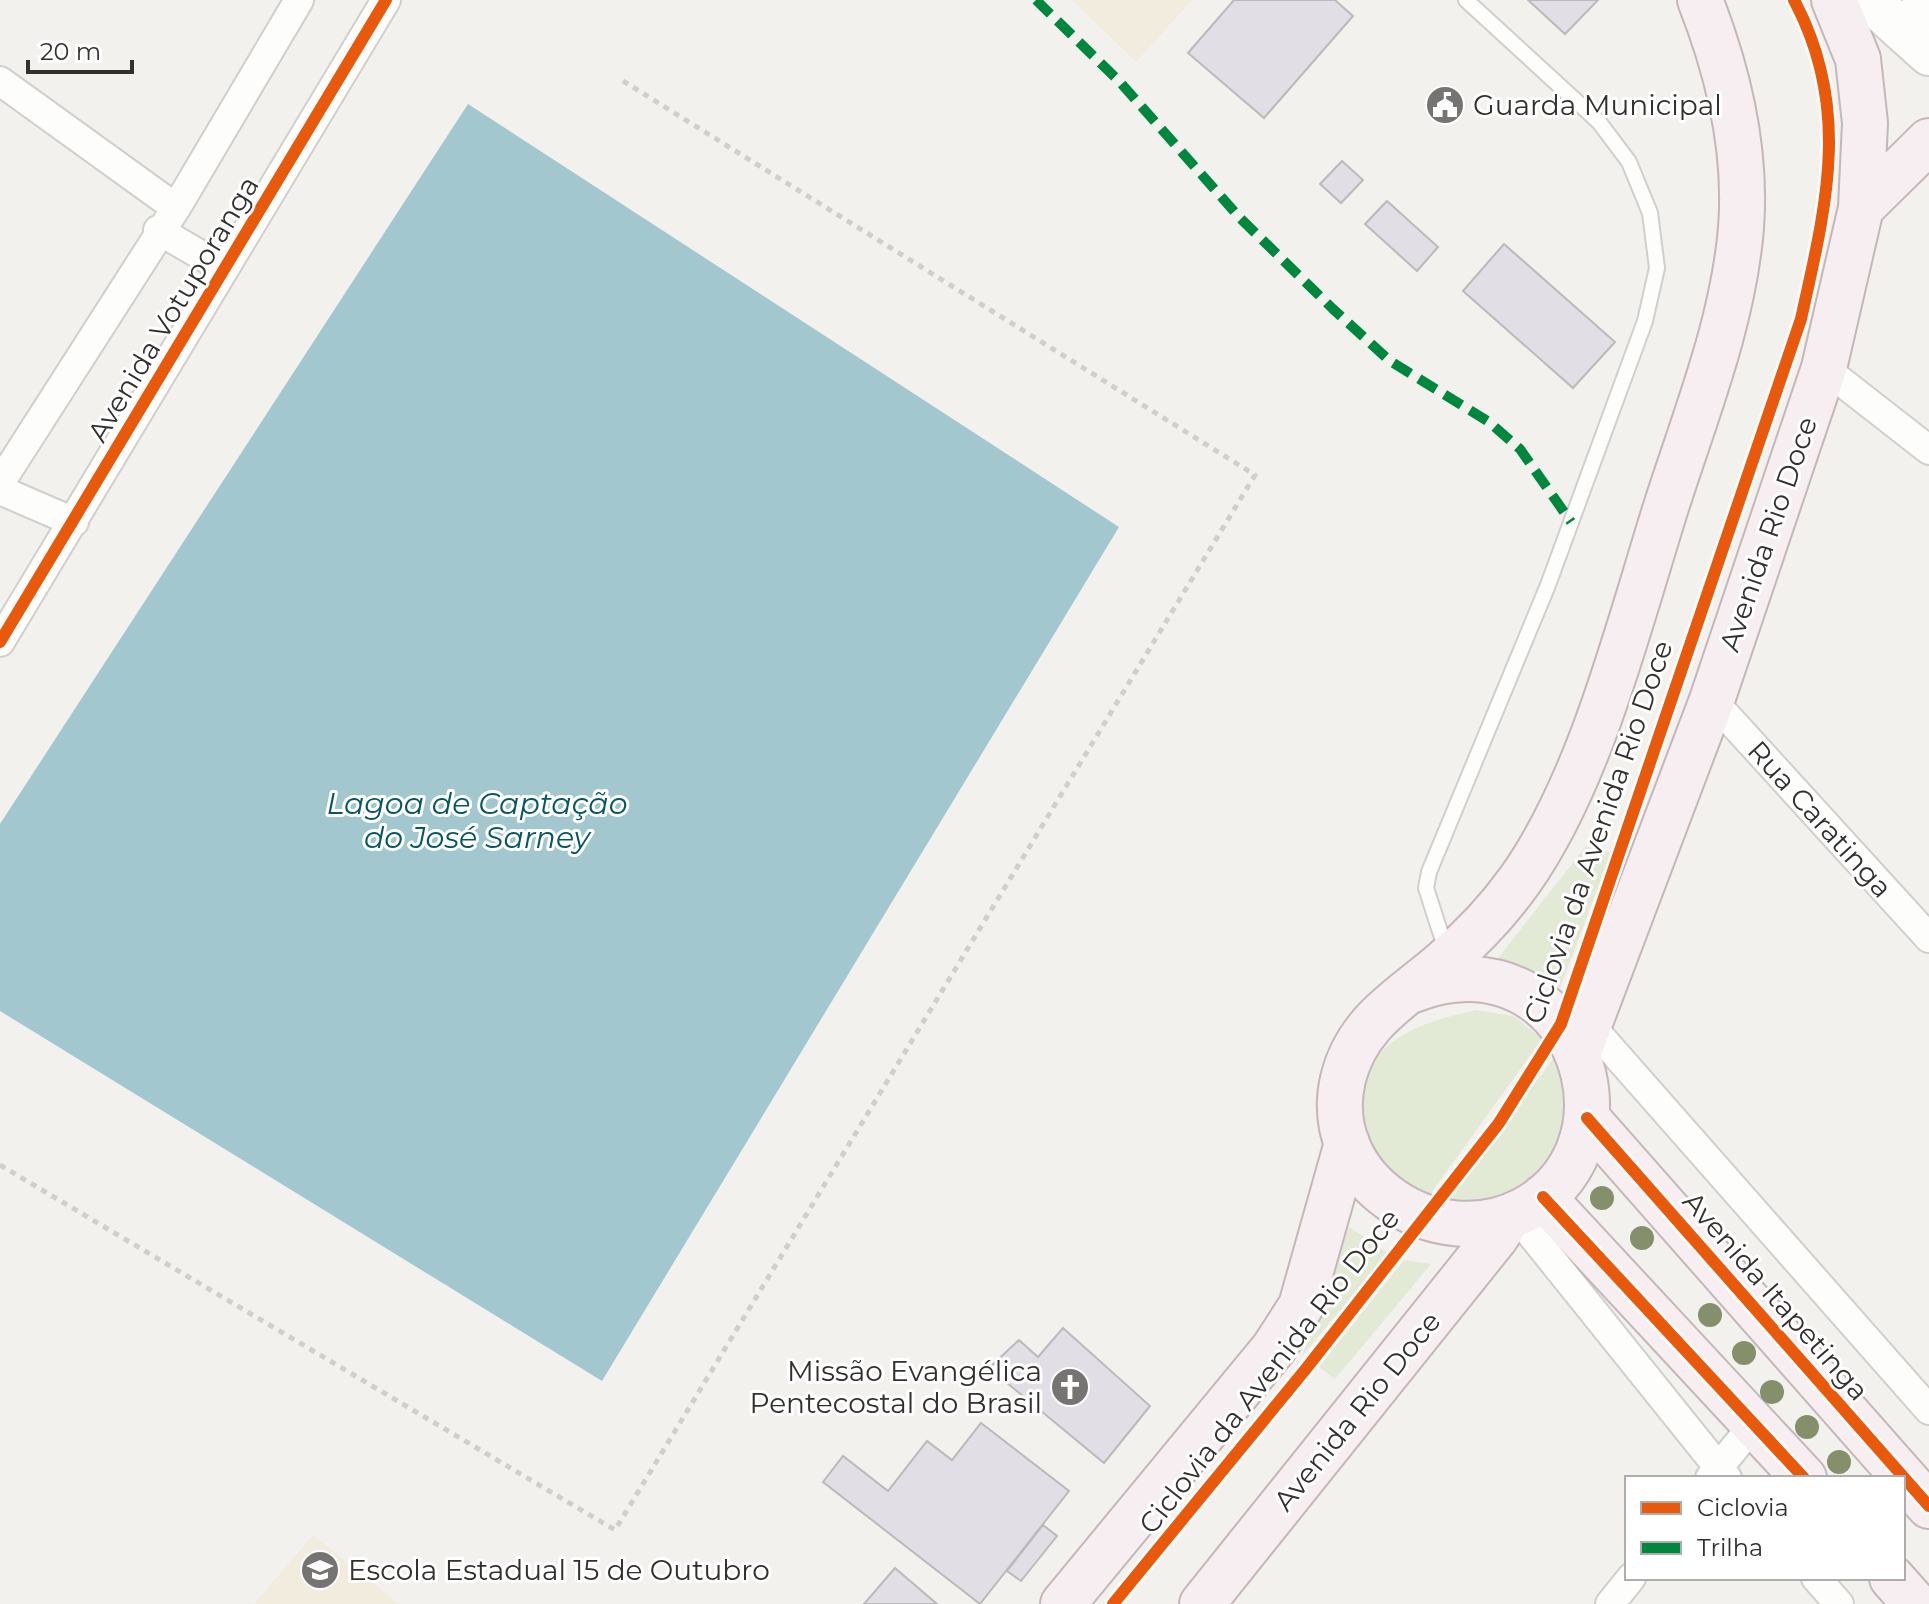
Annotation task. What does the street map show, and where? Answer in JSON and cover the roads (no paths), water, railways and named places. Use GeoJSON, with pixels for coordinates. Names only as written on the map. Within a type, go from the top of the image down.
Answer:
{"type":"FeatureCollection","features":[{"type":"Feature","properties":{"kind":"main road","name":"Avenida Rio Doce"},"geometry":{"type":"LineString","coordinates":[[1522,1209],[1465,1225],[1421,1218],[1401,1208],[1376,1188],[1356,1163],[1340,1114],[1341,1085],[1349,1056],[1373,1019],[1449,959],[1518,883],[1557,822],[1612,676],[1727,316],[1741,226],[1739,138],[1719,47],[1700,0]]}},
{"type":"Feature","properties":{"kind":"main road","name":"Avenida Rio Doce"},"geometry":{"type":"LineString","coordinates":[[1202,1604],[1490,1245],[1522,1209],[1565,1174],[1579,1148],[1587,1118],[1584,1039],[1712,700],[1824,368],[1861,208],[1865,123],[1858,59],[1834,0]]}},
{"type":"Feature","properties":{"kind":"main road"},"geometry":{"type":"LineString","coordinates":[[1869,0],[1919,28]]}},
{"type":"Feature","properties":{"kind":"main road"},"geometry":{"type":"LineString","coordinates":[[1861,208],[1929,141]]}},
{"type":"Feature","properties":{"kind":"main road","name":"Avenida Rio Doce"},"geometry":{"type":"LineString","coordinates":[[1408,992],[1440,981],[1474,979],[1506,986],[1536,1001],[1561,1024],[1584,1039]]}},
{"type":"Feature","properties":{"kind":"main road","name":"Avenida Itapetinga"},"geometry":{"type":"LineString","coordinates":[[1587,1118],[1903,1476]]}},
{"type":"Feature","properties":{"kind":"main road","name":"Avenida Rio Doce"},"geometry":{"type":"LineString","coordinates":[[1063,1604],[1274,1348],[1301,1306],[1321,1246],[1347,1143]]}},
{"type":"Feature","properties":{"kind":"main road"},"geometry":{"type":"LineString","coordinates":[[1522,1209],[1755,1423],[1802,1476]]}},
{"type":"Feature","properties":{"kind":"main road","name":"Avenida Itapetinga"},"geometry":{"type":"LineString","coordinates":[[1905,1479],[1929,1506]]}},
{"type":"Feature","properties":{"kind":"main road"},"geometry":{"type":"LineString","coordinates":[[1894,1580],[1915,1604]]}},
{"type":"Feature","properties":{"kind":"street","name":"Avenida Votuporanga"},"geometry":{"type":"LineString","coordinates":[[0,483],[167,219],[299,0]]}},
{"type":"Feature","properties":{"kind":"street","name":"Avenida Votuporanga"},"geometry":{"type":"LineString","coordinates":[[0,642],[386,0]]}},
{"type":"Feature","properties":{"kind":"street"},"geometry":{"type":"LineString","coordinates":[[0,81],[223,268]]}},
{"type":"Feature","properties":{"kind":"street"},"geometry":{"type":"LineString","coordinates":[[1824,368],[1929,450]]}},
{"type":"Feature","properties":{"kind":"street"},"geometry":{"type":"LineString","coordinates":[[0,490],[74,522]]}},
{"type":"Feature","properties":{"kind":"street","name":"Rua Caratinga"},"geometry":{"type":"LineString","coordinates":[[1712,700],[1929,938]]}},
{"type":"Feature","properties":{"kind":"street","name":"Avenida Itapetinga"},"geometry":{"type":"LineString","coordinates":[[1584,1039],[1929,1410]]}},
{"type":"Feature","properties":{"kind":"street"},"geometry":{"type":"LineString","coordinates":[[1522,1209],[1719,1475],[1755,1423]]}},
{"type":"Feature","properties":{"kind":"street"},"geometry":{"type":"LineString","coordinates":[[1610,1604],[1629,1580]]}},
{"type":"Feature","properties":{"kind":"street"},"geometry":{"type":"LineString","coordinates":[[1818,1580],[1839,1604]]}},
{"type":"Feature","properties":{"kind":"lane"},"geometry":{"type":"LineString","coordinates":[[1449,959],[1428,896],[1429,872],[1548,585],[1645,321],[1657,268],[1650,213],[1629,162],[1599,122],[1466,0]]}},
{"type":"Feature","properties":{"kind":"water","name":"Lagoa de Captação do José Sarney"},"geometry":{"type":"Polygon","coordinates":[[[468,104],[1119,527],[602,1381],[0,1011],[0,824],[468,104]]]}},
{"type":"Feature","properties":{"kind":"place","name":"Guarda Municipal"},"geometry":{"type":"Point","coordinates":[1445,105]}},
{"type":"Feature","properties":{"kind":"place","name":"Missão Evangélica Pentecostal do Brasil"},"geometry":{"type":"Point","coordinates":[1070,1387]}},
{"type":"Feature","properties":{"kind":"place","name":"Escola Estadual 15 de Outubro"},"geometry":{"type":"Point","coordinates":[320,1570]}}]}
